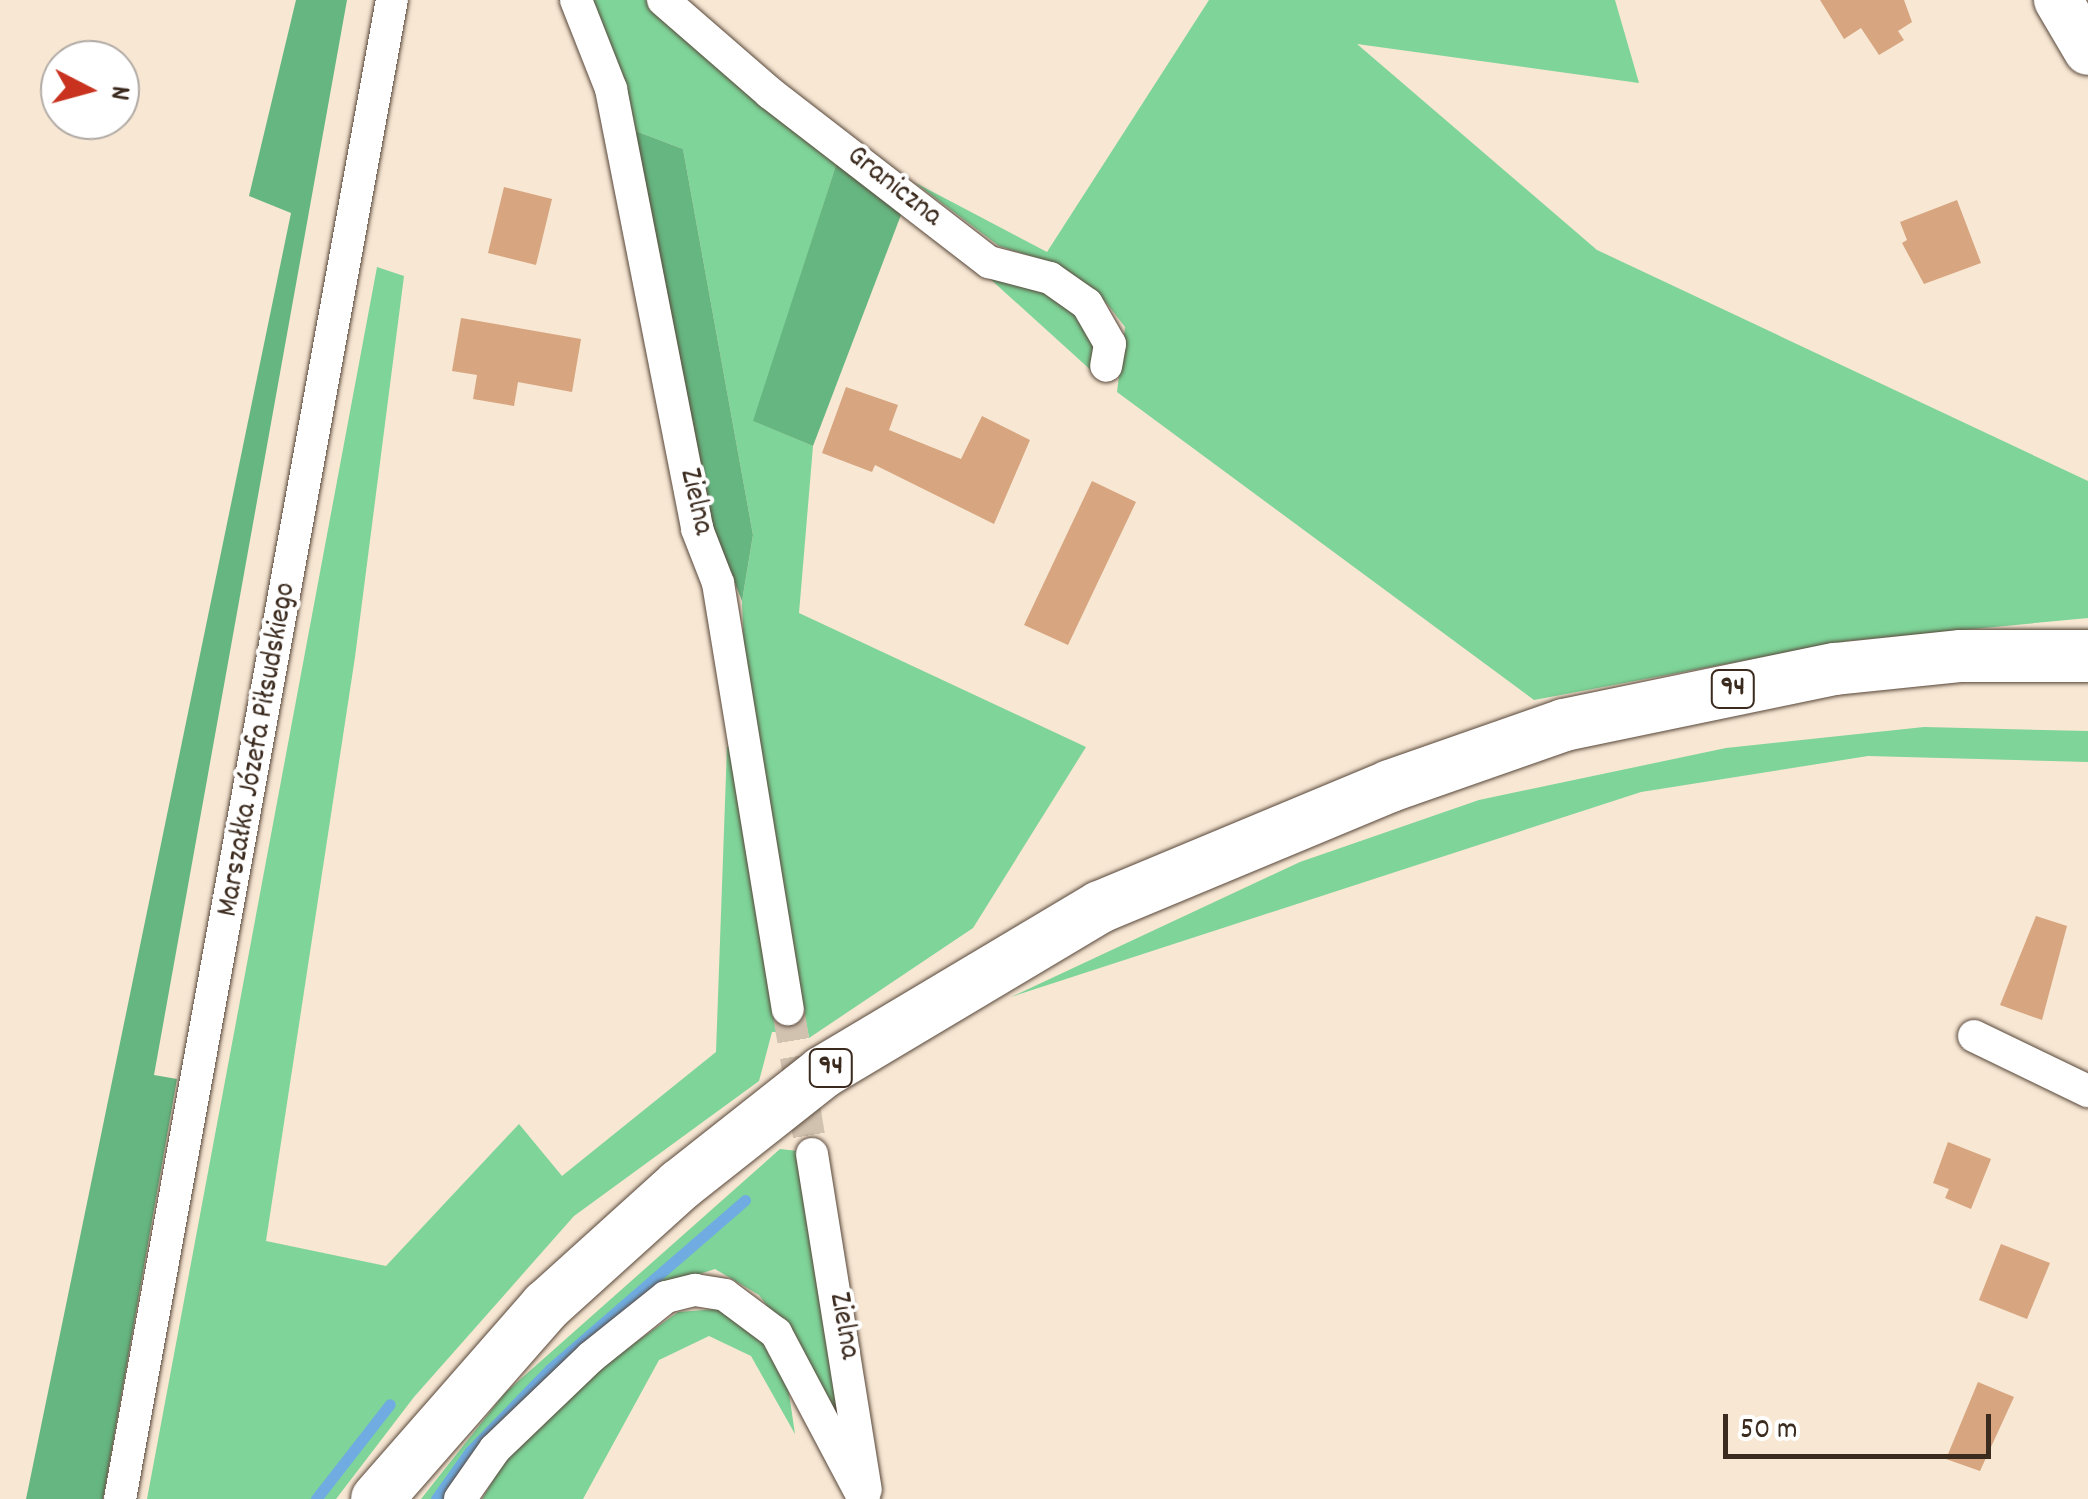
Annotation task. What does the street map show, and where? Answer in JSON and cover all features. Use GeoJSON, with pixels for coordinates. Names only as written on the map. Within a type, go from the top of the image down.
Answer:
{"type":"FeatureCollection","features":[{"type":"Feature","properties":{"kind":"main road"},"geometry":{"type":"LineString","coordinates":[[2058,0],[2088,51]]}},
{"type":"Feature","properties":{"kind":"main road","name":"94"},"geometry":{"type":"LineString","coordinates":[[377,1499],[546,1306],[680,1185],[823,1072],[1100,907],[1390,786],[1564,725],[1835,669],[1962,656],[2088,656]]}},
{"type":"Feature","properties":{"kind":"main road","name":"94"},"geometry":{"type":"LineString","coordinates":[[1390,786],[1864,700],[2088,691]]}},
{"type":"Feature","properties":{"kind":"street","name":"Marszałka Józefa Piłsudskiego"},"geometry":{"type":"LineString","coordinates":[[120,1499],[392,0]]}},
{"type":"Feature","properties":{"kind":"street","name":"Zielna"},"geometry":{"type":"LineString","coordinates":[[576,0],[611,89],[697,529],[718,584],[788,1009]]}},
{"type":"Feature","properties":{"kind":"street","name":"Graniczna"},"geometry":{"type":"LineString","coordinates":[[663,0],[770,93],[989,262],[1050,278],[1087,304],[1110,344],[1106,366]]}},
{"type":"Feature","properties":{"kind":"street"},"geometry":{"type":"LineString","coordinates":[[1974,1036],[2088,1092]]}},
{"type":"Feature","properties":{"kind":"street","name":"Zielna"},"geometry":{"type":"LineString","coordinates":[[812,1154],[865,1499]]}},
{"type":"Feature","properties":{"kind":"street"},"geometry":{"type":"LineString","coordinates":[[460,1499],[495,1449],[591,1357],[666,1297],[695,1290],[725,1295],[776,1333],[865,1499]]}},
{"type":"Feature","properties":{"kind":"green space"},"geometry":{"type":"Polygon","coordinates":[[[296,0],[347,0],[154,1075],[177,1079],[103,1499],[26,1499],[291,213],[249,196],[296,0]]]}},
{"type":"Feature","properties":{"kind":"green space"},"geometry":{"type":"Polygon","coordinates":[[[592,0],[646,0],[838,159],[754,421],[813,446],[799,613],[1086,747],[973,928],[809,1038],[745,680],[742,601],[753,535],[683,149],[633,130],[592,0]]]}},
{"type":"Feature","properties":{"kind":"green space"},"geometry":{"type":"Polygon","coordinates":[[[1209,0],[1615,0],[1639,83],[1357,44],[1597,250],[2088,481],[2088,618],[1847,641],[1534,700],[1117,392],[1125,327],[1101,296],[1044,260],[999,246],[914,182],[1047,252],[1209,0]]]}},
{"type":"Feature","properties":{"kind":"green space"},"geometry":{"type":"Polygon","coordinates":[[[633,130],[683,149],[753,535],[742,601],[711,522],[633,130]]]}},
{"type":"Feature","properties":{"kind":"green space"},"geometry":{"type":"Polygon","coordinates":[[[838,159],[904,207],[813,446],[753,421],[838,159]]]}},
{"type":"Feature","properties":{"kind":"green space"},"geometry":{"type":"Polygon","coordinates":[[[377,267],[404,276],[355,657],[266,1241],[386,1266],[519,1124],[562,1176],[716,1052],[727,747],[737,746],[786,1032],[772,1032],[759,1081],[574,1216],[414,1397],[336,1499],[147,1499],[377,267]]]}},
{"type":"Feature","properties":{"kind":"green space"},"geometry":{"type":"Polygon","coordinates":[[[977,267],[1058,293],[1100,345],[1094,373],[977,267]]]}},
{"type":"Feature","properties":{"kind":"green space"},"geometry":{"type":"Polygon","coordinates":[[[1924,727],[2088,731],[2088,762],[1868,756],[1641,792],[1011,997],[1300,862],[1479,800],[1726,748],[1924,727]]]}},
{"type":"Feature","properties":{"kind":"green space"},"geometry":{"type":"Polygon","coordinates":[[[780,1149],[798,1151],[842,1430],[801,1351],[759,1295],[715,1269],[662,1286],[450,1499],[421,1499],[505,1393],[780,1149]]]}},
{"type":"Feature","properties":{"kind":"green space"},"geometry":{"type":"Polygon","coordinates":[[[718,1309],[756,1330],[787,1380],[795,1434],[751,1356],[709,1336],[659,1360],[583,1499],[482,1499],[514,1444],[586,1378],[678,1312],[718,1309]]]}},
{"type":"Feature","properties":{"kind":"building"},"geometry":{"type":"Polygon","coordinates":[[[1820,0],[1904,0],[1912,22],[1898,31],[1904,40],[1879,55],[1861,28],[1844,39],[1820,0]]]}},
{"type":"Feature","properties":{"kind":"building"},"geometry":{"type":"Polygon","coordinates":[[[504,187],[552,199],[536,265],[488,253],[504,187]]]}},
{"type":"Feature","properties":{"kind":"building"},"geometry":{"type":"Polygon","coordinates":[[[1957,200],[1981,263],[1924,284],[1902,243],[1907,240],[1900,222],[1957,200]]]}},
{"type":"Feature","properties":{"kind":"building"},"geometry":{"type":"Polygon","coordinates":[[[461,318],[581,339],[572,392],[518,382],[514,406],[473,399],[477,375],[452,371],[461,318]]]}},
{"type":"Feature","properties":{"kind":"building"},"geometry":{"type":"Polygon","coordinates":[[[846,387],[898,405],[889,430],[961,459],[982,416],[1030,440],[994,524],[875,465],[872,472],[822,453],[846,387]]]}},
{"type":"Feature","properties":{"kind":"building"},"geometry":{"type":"Polygon","coordinates":[[[1092,481],[1136,502],[1068,645],[1024,625],[1092,481]]]}},
{"type":"Feature","properties":{"kind":"building"},"geometry":{"type":"Polygon","coordinates":[[[2036,916],[2067,926],[2042,1020],[2000,1005],[2036,916]]]}},
{"type":"Feature","properties":{"kind":"building"},"geometry":{"type":"Polygon","coordinates":[[[1948,1142],[1991,1159],[1971,1209],[1945,1198],[1949,1189],[1933,1183],[1948,1142]]]}},
{"type":"Feature","properties":{"kind":"building"},"geometry":{"type":"Polygon","coordinates":[[[2001,1244],[2050,1263],[2027,1319],[1979,1300],[2001,1244]]]}},
{"type":"Feature","properties":{"kind":"building"},"geometry":{"type":"Polygon","coordinates":[[[1978,1382],[2014,1397],[1980,1471],[1946,1459],[1978,1382]]]}},
{"type":"Feature","properties":{"kind":"waterway"},"geometry":{"type":"LineString","coordinates":[[436,1499],[470,1451],[550,1369],[745,1200]]}},
{"type":"Feature","properties":{"kind":"waterway"},"geometry":{"type":"LineString","coordinates":[[316,1499],[390,1404]]}},
{"type":"Feature","properties":{"kind":"tunnel"},"geometry":{"type":"LineString","coordinates":[[788,1009],[812,1154]]}}]}
